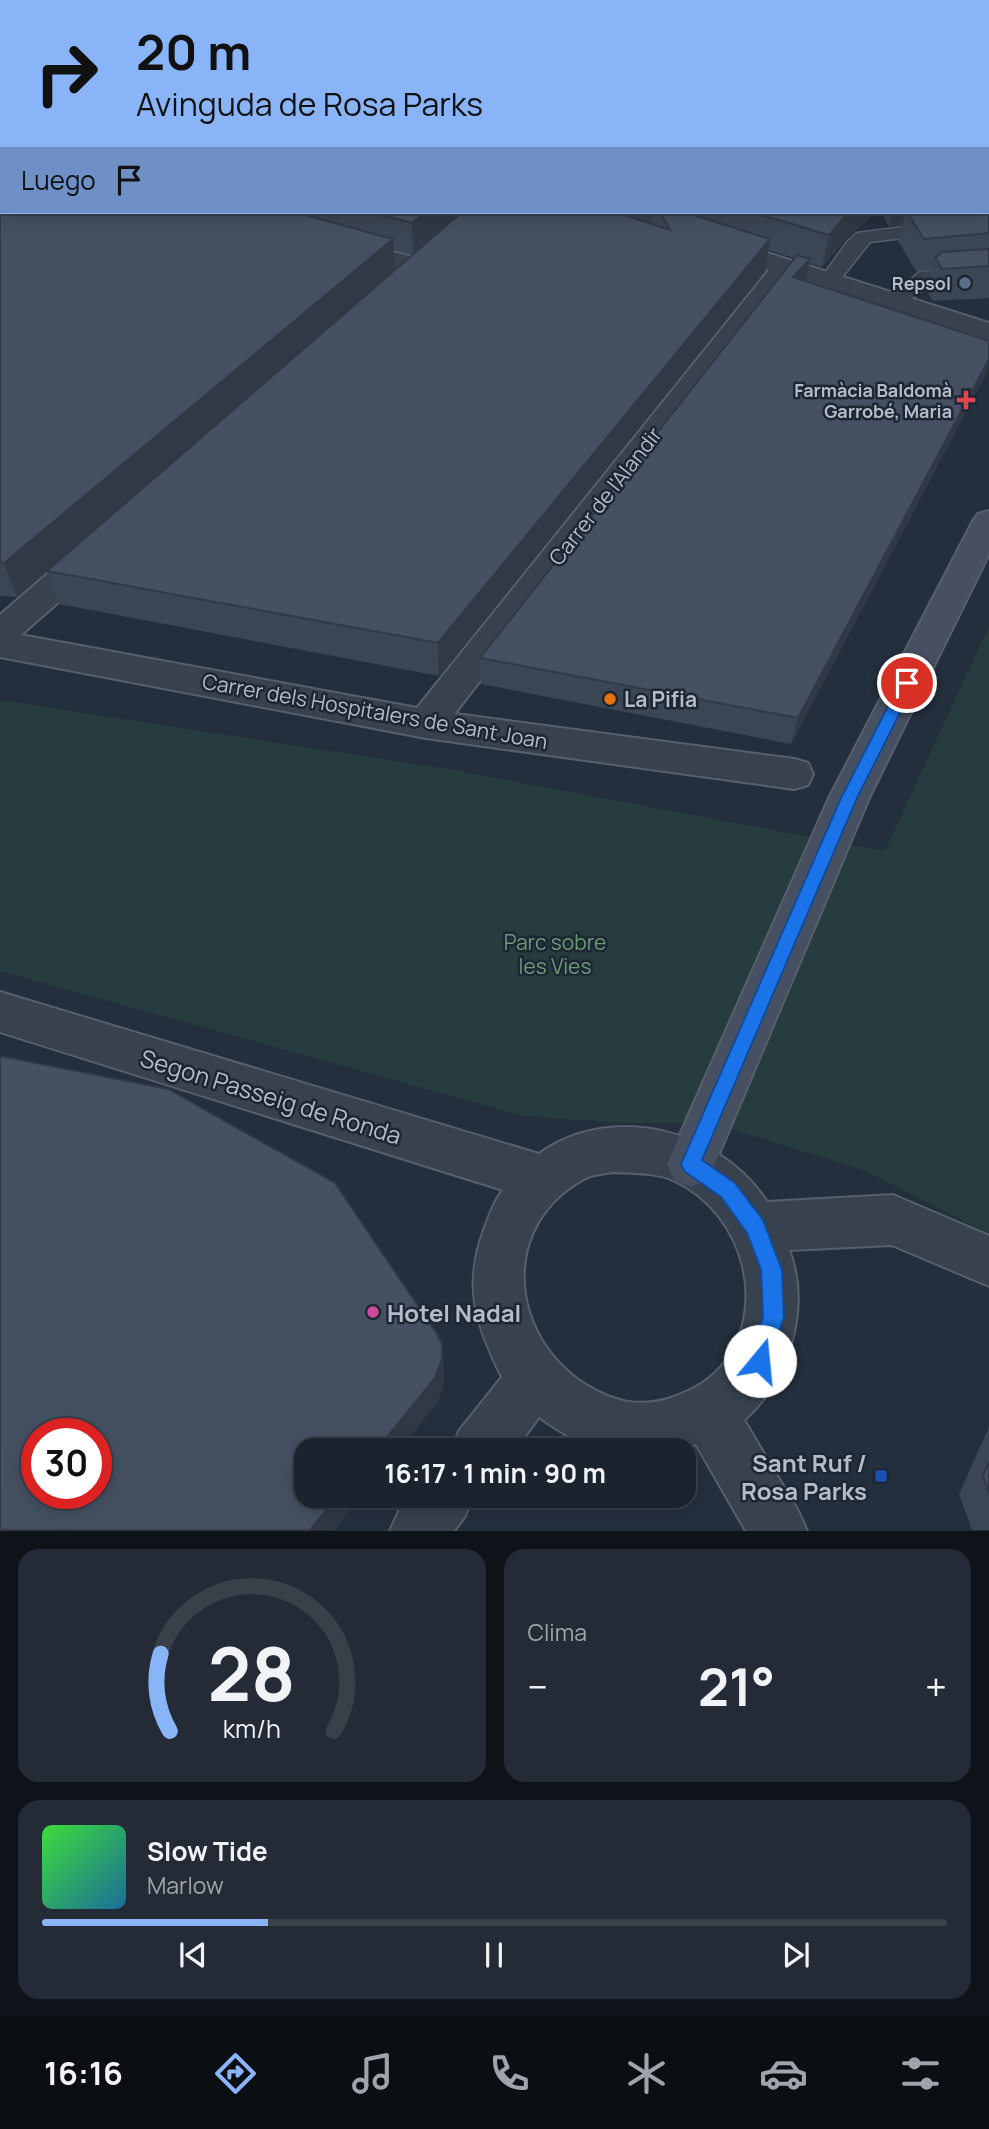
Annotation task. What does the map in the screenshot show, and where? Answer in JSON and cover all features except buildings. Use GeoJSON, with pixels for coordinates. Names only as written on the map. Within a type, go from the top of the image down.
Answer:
{"type":"FeatureCollection","features":[{"type":"Feature","properties":{"kind":"main road"},"geometry":{"type":"LineString","coordinates":[[691,1164],[849,798],[989,521]]}},
{"type":"Feature","properties":{"kind":"street"},"geometry":{"type":"LineString","coordinates":[[623,214],[989,332]]}},
{"type":"Feature","properties":{"kind":"street"},"geometry":{"type":"LineString","coordinates":[[317,238],[426,259],[391,290]]}},
{"type":"Feature","properties":{"kind":"street","name":"Carrer de l'Alandir"},"geometry":{"type":"LineString","coordinates":[[426,724],[785,267]]}},
{"type":"Feature","properties":{"kind":"street"},"geometry":{"type":"LineString","coordinates":[[0,635],[111,537]]}},
{"type":"Feature","properties":{"kind":"street","name":"Carrer dels Hospitalers de Sant Joan"},"geometry":{"type":"LineString","coordinates":[[0,644],[426,724],[794,774]]}},
{"type":"Feature","properties":{"kind":"street","name":"Segon Passeig de Ronda"},"geometry":{"type":"LineString","coordinates":[[0,1012],[542,1179]]}},
{"type":"Feature","properties":{"kind":"street"},"geometry":{"type":"LineString","coordinates":[[612,1149],[653,1151],[691,1164],[728,1190],[755,1227],[772,1270],[773,1317],[760,1361],[731,1398],[708,1413],[650,1431],[607,1426],[566,1407],[534,1380],[509,1339],[497,1295],[499,1250],[515,1211],[542,1179],[574,1158],[612,1149]]}},
{"type":"Feature","properties":{"kind":"street"},"geometry":{"type":"LineString","coordinates":[[755,1227],[893,1220],[989,1261]]}},
{"type":"Feature","properties":{"kind":"street"},"geometry":{"type":"LineString","coordinates":[[489,1438],[534,1380]]}},
{"type":"Feature","properties":{"kind":"street"},"geometry":{"type":"LineString","coordinates":[[708,1413],[778,1531]]}},
{"type":"Feature","properties":{"kind":"street"},"geometry":{"type":"LineString","coordinates":[[419,1531],[435,1508]]}},
{"type":"Feature","properties":{"kind":"lane"},"geometry":{"type":"LineString","coordinates":[[830,281],[854,246],[864,237],[989,222]]}},
{"type":"Feature","properties":{"kind":"lane"},"geometry":{"type":"LineString","coordinates":[[896,302],[926,276],[989,272]]}},
{"type":"Feature","properties":{"kind":"green space","name":"Parc sobre les Vies"},"geometry":{"type":"Polygon","coordinates":[[[989,626],[989,1234],[863,1170],[712,1123],[621,1123],[524,1116],[0,971],[0,700],[454,770],[885,851],[989,626]]]}},
{"type":"Feature","properties":{"kind":"place","name":"Repsol"},"geometry":{"type":"Point","coordinates":[965,283]}},
{"type":"Feature","properties":{"kind":"place","name":"Farmàcia Baldomà Garrobé, Maria"},"geometry":{"type":"Point","coordinates":[966,400]}},
{"type":"Feature","properties":{"kind":"place","name":"La Pifia"},"geometry":{"type":"Point","coordinates":[610,699]}},
{"type":"Feature","properties":{"kind":"place","name":"Hotel Nadal"},"geometry":{"type":"Point","coordinates":[373,1312]}},
{"type":"Feature","properties":{"kind":"place","name":"Sant Ruf / Rosa Parks"},"geometry":{"type":"Point","coordinates":[881,1476]}},
{"type":"Feature","properties":{"kind":"route"},"geometry":{"type":"LineString","coordinates":[[760,1361],[773,1317],[772,1270],[755,1227],[728,1190],[691,1164],[849,798],[907,683]]}}]}
